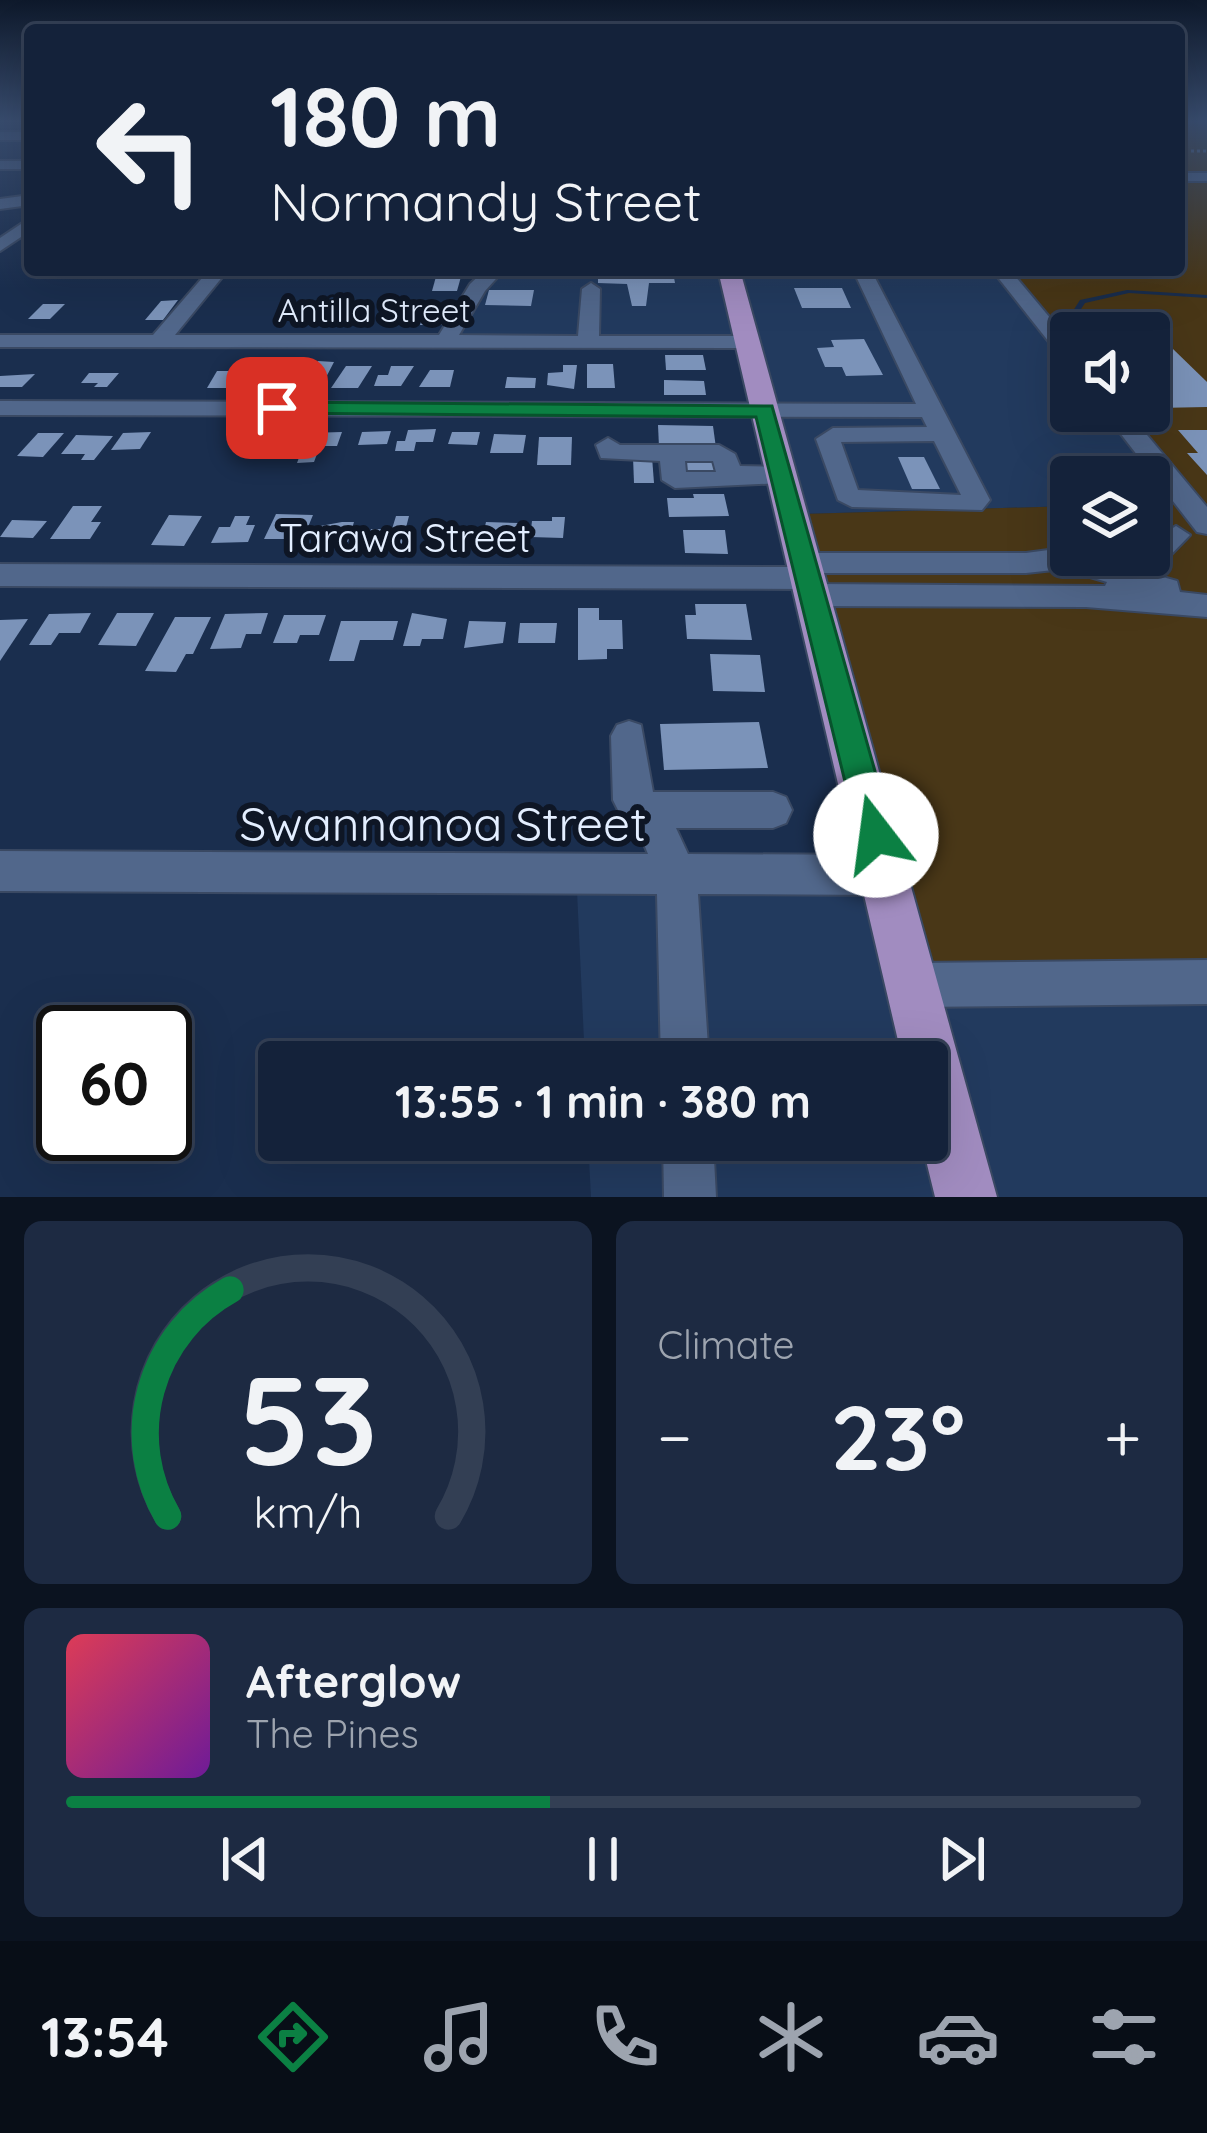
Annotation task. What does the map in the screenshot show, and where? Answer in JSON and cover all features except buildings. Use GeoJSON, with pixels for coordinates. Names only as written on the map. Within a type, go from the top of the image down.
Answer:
{"type":"FeatureCollection","features":[{"type":"Feature","properties":{"kind":"main road"},"geometry":{"type":"LineString","coordinates":[[731,276],[966,1197]]}},
{"type":"Feature","properties":{"kind":"street"},"geometry":{"type":"LineString","coordinates":[[160,341],[213,276]]}},
{"type":"Feature","properties":{"kind":"street"},"geometry":{"type":"LineString","coordinates":[[445,342],[489,276]]}},
{"type":"Feature","properties":{"kind":"street"},"geometry":{"type":"LineString","coordinates":[[865,276],[977,500],[973,504],[914,506],[898,498],[852,499],[828,439],[832,435],[942,434]]}},
{"type":"Feature","properties":{"kind":"street"},"geometry":{"type":"LineString","coordinates":[[1006,276],[1050,331]]}},
{"type":"Feature","properties":{"kind":"street"},"geometry":{"type":"LineString","coordinates":[[588,342],[591,290]]}},
{"type":"Feature","properties":{"kind":"street","name":"Antilla Street"},"geometry":{"type":"LineString","coordinates":[[0,340],[748,342]]}},
{"type":"Feature","properties":{"kind":"street"},"geometry":{"type":"LineString","coordinates":[[0,408],[908,412],[928,407]]}},
{"type":"Feature","properties":{"kind":"street"},"geometry":{"type":"LineString","coordinates":[[601,409],[603,440],[610,456]]}},
{"type":"Feature","properties":{"kind":"street"},"geometry":{"type":"LineString","coordinates":[[610,456],[645,445],[644,409]]}},
{"type":"Feature","properties":{"kind":"street"},"geometry":{"type":"LineString","coordinates":[[1131,432],[1207,529],[1170,536]]}},
{"type":"Feature","properties":{"kind":"street"},"geometry":{"type":"LineString","coordinates":[[610,456],[671,453],[675,480],[724,480],[728,466],[780,467]]}},
{"type":"Feature","properties":{"kind":"street"},"geometry":{"type":"LineString","coordinates":[[810,579],[1050,560]]}},
{"type":"Feature","properties":{"kind":"street","name":"Tarawa Street"},"geometry":{"type":"LineString","coordinates":[[0,575],[810,579]]}},
{"type":"Feature","properties":{"kind":"street"},"geometry":{"type":"LineString","coordinates":[[1086,596],[1114,590],[1132,577],[1207,603]]}},
{"type":"Feature","properties":{"kind":"street"},"geometry":{"type":"LineString","coordinates":[[810,579],[1207,603]]}},
{"type":"Feature","properties":{"kind":"street"},"geometry":{"type":"LineString","coordinates":[[629,736],[632,800],[649,810],[773,810]]}},
{"type":"Feature","properties":{"kind":"street"},"geometry":{"type":"LineString","coordinates":[[649,810],[677,875],[684,1041]]}},
{"type":"Feature","properties":{"kind":"street","name":"Swannanoa Street"},"geometry":{"type":"LineString","coordinates":[[0,871],[886,875]]}},
{"type":"Feature","properties":{"kind":"street"},"geometry":{"type":"LineString","coordinates":[[914,985],[1207,982]]}},
{"type":"Feature","properties":{"kind":"street"},"geometry":{"type":"LineString","coordinates":[[689,1161],[690,1197]]}},
{"type":"Feature","properties":{"kind":"shaded area"},"geometry":{"type":"Polygon","coordinates":[[[1185,179],[1207,180],[1207,295],[1127,290],[1080,300],[1073,311],[1050,312],[1050,325],[1010,276],[1185,276],[1185,179]]]}},
{"type":"Feature","properties":{"kind":"shaded area"},"geometry":{"type":"Polygon","coordinates":[[[473,276],[724,276],[739,338],[460,337],[473,276]]]}},
{"type":"Feature","properties":{"kind":"shaded area"},"geometry":{"type":"Polygon","coordinates":[[[738,276],[1010,276],[1050,325],[1050,432],[1138,432],[1155,453],[1050,456],[1050,507],[802,514],[738,276]]]}},
{"type":"Feature","properties":{"kind":"shaded area"},"geometry":{"type":"Polygon","coordinates":[[[1129,293],[1207,298],[1207,959],[927,977],[802,514],[1050,507],[1050,576],[1170,576],[1170,456],[1097,454],[1154,453],[1137,432],[1170,432],[1170,312],[1079,312],[1085,303],[1129,293]]]}},
{"type":"Feature","properties":{"kind":"shaded area"},"geometry":{"type":"Polygon","coordinates":[[[577,891],[875,892],[910,1041],[584,1041],[577,891]]]}},
{"type":"Feature","properties":{"kind":"shaded area"},"geometry":{"type":"Polygon","coordinates":[[[1207,959],[1207,1197],[985,1197],[948,1057],[948,1041],[944,1041],[927,977],[1207,959]]]}},
{"type":"Feature","properties":{"kind":"shaded area"},"geometry":{"type":"Polygon","coordinates":[[[589,1161],[934,1161],[947,1197],[591,1197],[589,1161]]]}},
{"type":"Feature","properties":{"kind":"route"},"geometry":{"type":"LineString","coordinates":[[277,408],[765,410],[876,835]]}}]}
